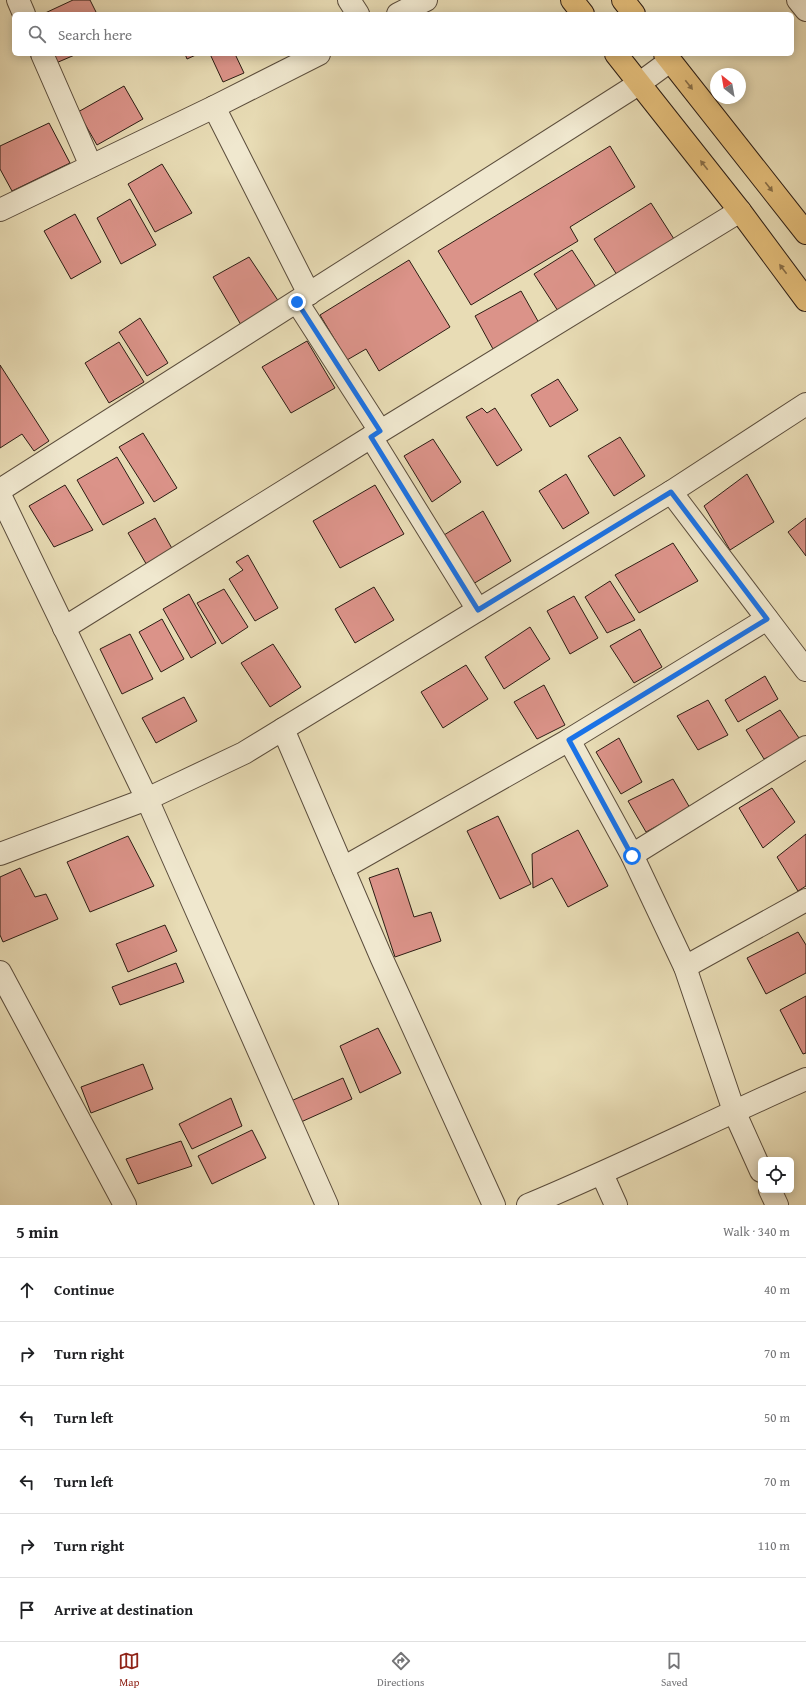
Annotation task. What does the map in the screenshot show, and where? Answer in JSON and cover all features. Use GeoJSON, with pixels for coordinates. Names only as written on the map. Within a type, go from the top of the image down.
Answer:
{"type":"FeatureCollection","features":[{"type":"Feature","properties":{"kind":"main road"},"geometry":{"type":"LineString","coordinates":[[572,0],[581,12]]}},
{"type":"Feature","properties":{"kind":"main road"},"geometry":{"type":"LineString","coordinates":[[623,0],[632,12]]}},
{"type":"Feature","properties":{"kind":"main road"},"geometry":{"type":"LineString","coordinates":[[618,56],[740,211],[806,300]]}},
{"type":"Feature","properties":{"kind":"main road"},"geometry":{"type":"LineString","coordinates":[[668,58],[806,233]]}},
{"type":"Feature","properties":{"kind":"street"},"geometry":{"type":"LineString","coordinates":[[18,0],[23,12]]}},
{"type":"Feature","properties":{"kind":"street"},"geometry":{"type":"LineString","coordinates":[[349,0],[357,12]]}},
{"type":"Feature","properties":{"kind":"street"},"geometry":{"type":"LineString","coordinates":[[402,12],[426,0]]}},
{"type":"Feature","properties":{"kind":"street"},"geometry":{"type":"LineString","coordinates":[[798,0],[806,10]]}},
{"type":"Feature","properties":{"kind":"street"},"geometry":{"type":"LineString","coordinates":[[43,56],[91,166]]}},
{"type":"Feature","properties":{"kind":"street"},"geometry":{"type":"LineString","coordinates":[[0,210],[214,107],[315,56]]}},
{"type":"Feature","properties":{"kind":"street"},"geometry":{"type":"LineString","coordinates":[[0,490],[640,83],[668,58]]}},
{"type":"Feature","properties":{"kind":"street"},"geometry":{"type":"LineString","coordinates":[[214,107],[303,298],[376,434],[478,610]]}},
{"type":"Feature","properties":{"kind":"street"},"geometry":{"type":"LineString","coordinates":[[64,628],[376,434],[740,211]]}},
{"type":"Feature","properties":{"kind":"street"},"geometry":{"type":"LineString","coordinates":[[0,854],[147,799],[244,753],[671,492],[806,404]]}},
{"type":"Feature","properties":{"kind":"street"},"geometry":{"type":"LineString","coordinates":[[671,492],[806,670]]}},
{"type":"Feature","properties":{"kind":"street"},"geometry":{"type":"LineString","coordinates":[[0,496],[147,799],[328,1205]]}},
{"type":"Feature","properties":{"kind":"street"},"geometry":{"type":"LineString","coordinates":[[343,868],[569,740],[767,619]]}},
{"type":"Feature","properties":{"kind":"street"},"geometry":{"type":"LineString","coordinates":[[283,729],[385,966],[494,1205]]}},
{"type":"Feature","properties":{"kind":"street"},"geometry":{"type":"LineString","coordinates":[[569,740],[632,856],[685,967],[734,1111],[758,1164]]}},
{"type":"Feature","properties":{"kind":"street"},"geometry":{"type":"LineString","coordinates":[[632,856],[806,747]]}},
{"type":"Feature","properties":{"kind":"street"},"geometry":{"type":"LineString","coordinates":[[685,967],[806,900]]}},
{"type":"Feature","properties":{"kind":"street"},"geometry":{"type":"LineString","coordinates":[[0,972],[125,1205]]}},
{"type":"Feature","properties":{"kind":"street"},"geometry":{"type":"LineString","coordinates":[[528,1205],[602,1174],[734,1111],[806,1079]]}},
{"type":"Feature","properties":{"kind":"street"},"geometry":{"type":"LineString","coordinates":[[602,1174],[616,1205]]}},
{"type":"Feature","properties":{"kind":"street"},"geometry":{"type":"LineString","coordinates":[[771,1193],[777,1205]]}},
{"type":"Feature","properties":{"kind":"building"},"geometry":{"type":"Polygon","coordinates":[[[73,0],[90,0],[96,12],[47,12],[73,0]]]}},
{"type":"Feature","properties":{"kind":"building"},"geometry":{"type":"Polygon","coordinates":[[[53,56],[72,56],[56,63],[53,56]]]}},
{"type":"Feature","properties":{"kind":"building"},"geometry":{"type":"Polygon","coordinates":[[[186,56],[194,56],[187,59],[186,56]]]}},
{"type":"Feature","properties":{"kind":"building"},"geometry":{"type":"Polygon","coordinates":[[[211,56],[236,56],[244,73],[223,82],[211,56]]]}},
{"type":"Feature","properties":{"kind":"building"},"geometry":{"type":"Polygon","coordinates":[[[124,86],[143,119],[97,145],[78,112],[124,86]]]}},
{"type":"Feature","properties":{"kind":"building"},"geometry":{"type":"Polygon","coordinates":[[[49,123],[70,163],[12,191],[0,169],[0,146],[49,123]]]}},
{"type":"Feature","properties":{"kind":"building"},"geometry":{"type":"Polygon","coordinates":[[[610,146],[635,187],[570,227],[578,241],[471,305],[438,251],[610,146]]]}},
{"type":"Feature","properties":{"kind":"building"},"geometry":{"type":"Polygon","coordinates":[[[162,164],[192,213],[155,232],[128,184],[162,164]]]}},
{"type":"Feature","properties":{"kind":"building"},"geometry":{"type":"Polygon","coordinates":[[[130,199],[156,245],[121,264],[97,218],[130,199]]]}},
{"type":"Feature","properties":{"kind":"building"},"geometry":{"type":"Polygon","coordinates":[[[651,203],[674,239],[617,275],[594,239],[651,203]]]}},
{"type":"Feature","properties":{"kind":"building"},"geometry":{"type":"Polygon","coordinates":[[[75,214],[101,262],[71,279],[44,231],[75,214]]]}},
{"type":"Feature","properties":{"kind":"building"},"geometry":{"type":"Polygon","coordinates":[[[572,250],[596,287],[558,311],[534,274],[572,250]]]}},
{"type":"Feature","properties":{"kind":"building"},"geometry":{"type":"Polygon","coordinates":[[[249,257],[281,305],[244,330],[213,277],[249,257]]]}},
{"type":"Feature","properties":{"kind":"building"},"geometry":{"type":"Polygon","coordinates":[[[409,260],[450,327],[379,371],[366,349],[347,360],[320,315],[409,260]]]}},
{"type":"Feature","properties":{"kind":"building"},"geometry":{"type":"Polygon","coordinates":[[[521,291],[539,323],[493,349],[475,316],[521,291]]]}},
{"type":"Feature","properties":{"kind":"building"},"geometry":{"type":"Polygon","coordinates":[[[140,318],[168,363],[147,376],[119,332],[140,318]]]}},
{"type":"Feature","properties":{"kind":"building"},"geometry":{"type":"Polygon","coordinates":[[[307,341],[335,388],[291,413],[262,367],[307,341]]]}},
{"type":"Feature","properties":{"kind":"building"},"geometry":{"type":"Polygon","coordinates":[[[119,342],[144,382],[109,403],[85,363],[119,342]]]}},
{"type":"Feature","properties":{"kind":"building"},"geometry":{"type":"Polygon","coordinates":[[[0,365],[49,441],[34,451],[22,434],[0,448],[0,365]]]}},
{"type":"Feature","properties":{"kind":"building"},"geometry":{"type":"Polygon","coordinates":[[[558,379],[578,410],[550,427],[531,395],[558,379]]]}},
{"type":"Feature","properties":{"kind":"building"},"geometry":{"type":"Polygon","coordinates":[[[482,408],[487,413],[495,408],[522,450],[497,466],[466,417],[482,408]]]}},
{"type":"Feature","properties":{"kind":"building"},"geometry":{"type":"Polygon","coordinates":[[[143,433],[177,488],[154,502],[119,447],[143,433]]]}},
{"type":"Feature","properties":{"kind":"building"},"geometry":{"type":"Polygon","coordinates":[[[620,437],[645,476],[614,496],[588,456],[620,437]]]}},
{"type":"Feature","properties":{"kind":"building"},"geometry":{"type":"Polygon","coordinates":[[[433,439],[461,482],[432,502],[404,456],[433,439]]]}},
{"type":"Feature","properties":{"kind":"building"},"geometry":{"type":"Polygon","coordinates":[[[117,457],[144,503],[103,525],[77,480],[117,457]]]}},
{"type":"Feature","properties":{"kind":"building"},"geometry":{"type":"Polygon","coordinates":[[[566,474],[589,513],[563,529],[539,491],[566,474]]]}},
{"type":"Feature","properties":{"kind":"building"},"geometry":{"type":"Polygon","coordinates":[[[747,474],[774,522],[730,550],[704,506],[747,474]]]}},
{"type":"Feature","properties":{"kind":"building"},"geometry":{"type":"Polygon","coordinates":[[[65,485],[93,530],[54,547],[29,506],[65,485]]]}},
{"type":"Feature","properties":{"kind":"building"},"geometry":{"type":"Polygon","coordinates":[[[375,485],[404,534],[340,568],[313,521],[375,485]]]}},
{"type":"Feature","properties":{"kind":"building"},"geometry":{"type":"Polygon","coordinates":[[[483,511],[511,561],[473,584],[444,535],[483,511]]]}},
{"type":"Feature","properties":{"kind":"building"},"geometry":{"type":"Polygon","coordinates":[[[155,518],[174,552],[148,567],[128,533],[155,518]]]}},
{"type":"Feature","properties":{"kind":"building"},"geometry":{"type":"Polygon","coordinates":[[[806,518],[806,556],[788,532],[806,518]]]}},
{"type":"Feature","properties":{"kind":"building"},"geometry":{"type":"Polygon","coordinates":[[[673,543],[698,581],[639,613],[615,575],[673,543]]]}},
{"type":"Feature","properties":{"kind":"building"},"geometry":{"type":"Polygon","coordinates":[[[248,555],[278,608],[255,621],[229,579],[243,570],[236,562],[248,555]]]}},
{"type":"Feature","properties":{"kind":"building"},"geometry":{"type":"Polygon","coordinates":[[[610,581],[635,620],[607,633],[585,597],[610,581]]]}},
{"type":"Feature","properties":{"kind":"building"},"geometry":{"type":"Polygon","coordinates":[[[374,587],[394,620],[355,643],[335,609],[374,587]]]}},
{"type":"Feature","properties":{"kind":"building"},"geometry":{"type":"Polygon","coordinates":[[[224,589],[248,627],[222,644],[197,603],[224,589]]]}},
{"type":"Feature","properties":{"kind":"building"},"geometry":{"type":"Polygon","coordinates":[[[189,594],[216,643],[191,658],[163,609],[189,594]]]}},
{"type":"Feature","properties":{"kind":"building"},"geometry":{"type":"Polygon","coordinates":[[[574,596],[598,638],[570,654],[547,611],[574,596]]]}},
{"type":"Feature","properties":{"kind":"building"},"geometry":{"type":"Polygon","coordinates":[[[162,619],[184,659],[161,672],[139,632],[162,619]]]}},
{"type":"Feature","properties":{"kind":"building"},"geometry":{"type":"Polygon","coordinates":[[[530,627],[550,659],[504,689],[485,657],[530,627]]]}},
{"type":"Feature","properties":{"kind":"building"},"geometry":{"type":"Polygon","coordinates":[[[640,629],[662,667],[634,683],[610,646],[640,629]]]}},
{"type":"Feature","properties":{"kind":"building"},"geometry":{"type":"Polygon","coordinates":[[[130,634],[153,679],[122,694],[100,649],[130,634]]]}},
{"type":"Feature","properties":{"kind":"building"},"geometry":{"type":"Polygon","coordinates":[[[273,644],[301,687],[270,707],[241,663],[273,644]]]}},
{"type":"Feature","properties":{"kind":"building"},"geometry":{"type":"Polygon","coordinates":[[[466,665],[488,699],[443,728],[421,692],[466,665]]]}},
{"type":"Feature","properties":{"kind":"building"},"geometry":{"type":"Polygon","coordinates":[[[765,676],[778,699],[738,722],[725,700],[765,676]]]}},
{"type":"Feature","properties":{"kind":"building"},"geometry":{"type":"Polygon","coordinates":[[[544,685],[565,725],[537,739],[514,702],[544,685]]]}},
{"type":"Feature","properties":{"kind":"building"},"geometry":{"type":"Polygon","coordinates":[[[184,697],[197,721],[156,743],[142,718],[184,697]]]}},
{"type":"Feature","properties":{"kind":"building"},"geometry":{"type":"Polygon","coordinates":[[[708,700],[728,735],[698,750],[677,716],[708,700]]]}},
{"type":"Feature","properties":{"kind":"building"},"geometry":{"type":"Polygon","coordinates":[[[780,710],[801,741],[764,759],[746,730],[780,710]]]}},
{"type":"Feature","properties":{"kind":"building"},"geometry":{"type":"Polygon","coordinates":[[[619,738],[642,782],[621,794],[596,752],[619,738]]]}},
{"type":"Feature","properties":{"kind":"building"},"geometry":{"type":"Polygon","coordinates":[[[673,779],[690,808],[646,832],[628,801],[673,779]]]}},
{"type":"Feature","properties":{"kind":"building"},"geometry":{"type":"Polygon","coordinates":[[[772,788],[795,822],[763,848],[739,808],[772,788]]]}},
{"type":"Feature","properties":{"kind":"building"},"geometry":{"type":"Polygon","coordinates":[[[498,816],[531,884],[500,899],[467,831],[498,816]]]}},
{"type":"Feature","properties":{"kind":"building"},"geometry":{"type":"Polygon","coordinates":[[[578,830],[608,886],[568,907],[552,878],[533,888],[532,854],[578,830]]]}},
{"type":"Feature","properties":{"kind":"building"},"geometry":{"type":"Polygon","coordinates":[[[806,834],[806,886],[798,891],[777,857],[806,834]]]}},
{"type":"Feature","properties":{"kind":"building"},"geometry":{"type":"Polygon","coordinates":[[[128,836],[154,886],[90,912],[67,862],[128,836]]]}},
{"type":"Feature","properties":{"kind":"building"},"geometry":{"type":"Polygon","coordinates":[[[20,868],[35,897],[46,894],[58,919],[3,942],[0,935],[0,877],[20,868]]]}},
{"type":"Feature","properties":{"kind":"building"},"geometry":{"type":"Polygon","coordinates":[[[398,868],[414,917],[431,912],[441,941],[395,957],[369,878],[398,868]]]}},
{"type":"Feature","properties":{"kind":"building"},"geometry":{"type":"Polygon","coordinates":[[[165,925],[177,951],[128,972],[116,944],[165,925]]]}},
{"type":"Feature","properties":{"kind":"building"},"geometry":{"type":"Polygon","coordinates":[[[798,932],[806,945],[806,973],[766,994],[747,958],[798,932]]]}},
{"type":"Feature","properties":{"kind":"building"},"geometry":{"type":"Polygon","coordinates":[[[176,963],[184,982],[120,1005],[112,987],[176,963]]]}},
{"type":"Feature","properties":{"kind":"building"},"geometry":{"type":"Polygon","coordinates":[[[806,996],[806,1053],[803,1054],[780,1010],[806,996]]]}},
{"type":"Feature","properties":{"kind":"building"},"geometry":{"type":"Polygon","coordinates":[[[378,1028],[401,1073],[360,1093],[340,1046],[378,1028]]]}},
{"type":"Feature","properties":{"kind":"building"},"geometry":{"type":"Polygon","coordinates":[[[143,1064],[153,1089],[91,1113],[81,1087],[143,1064]]]}},
{"type":"Feature","properties":{"kind":"building"},"geometry":{"type":"Polygon","coordinates":[[[343,1078],[352,1099],[301,1122],[291,1101],[343,1078]]]}},
{"type":"Feature","properties":{"kind":"building"},"geometry":{"type":"Polygon","coordinates":[[[231,1098],[242,1126],[192,1149],[179,1124],[231,1098]]]}},
{"type":"Feature","properties":{"kind":"building"},"geometry":{"type":"Polygon","coordinates":[[[252,1130],[266,1158],[212,1184],[198,1156],[252,1130]]]}},
{"type":"Feature","properties":{"kind":"building"},"geometry":{"type":"Polygon","coordinates":[[[181,1141],[192,1166],[138,1184],[126,1159],[181,1141]]]}},
{"type":"Feature","properties":{"kind":"route"},"geometry":{"type":"LineString","coordinates":[[297,302],[380,431],[371,437],[478,610],[671,492],[767,619],[569,740],[632,856]]}}]}
